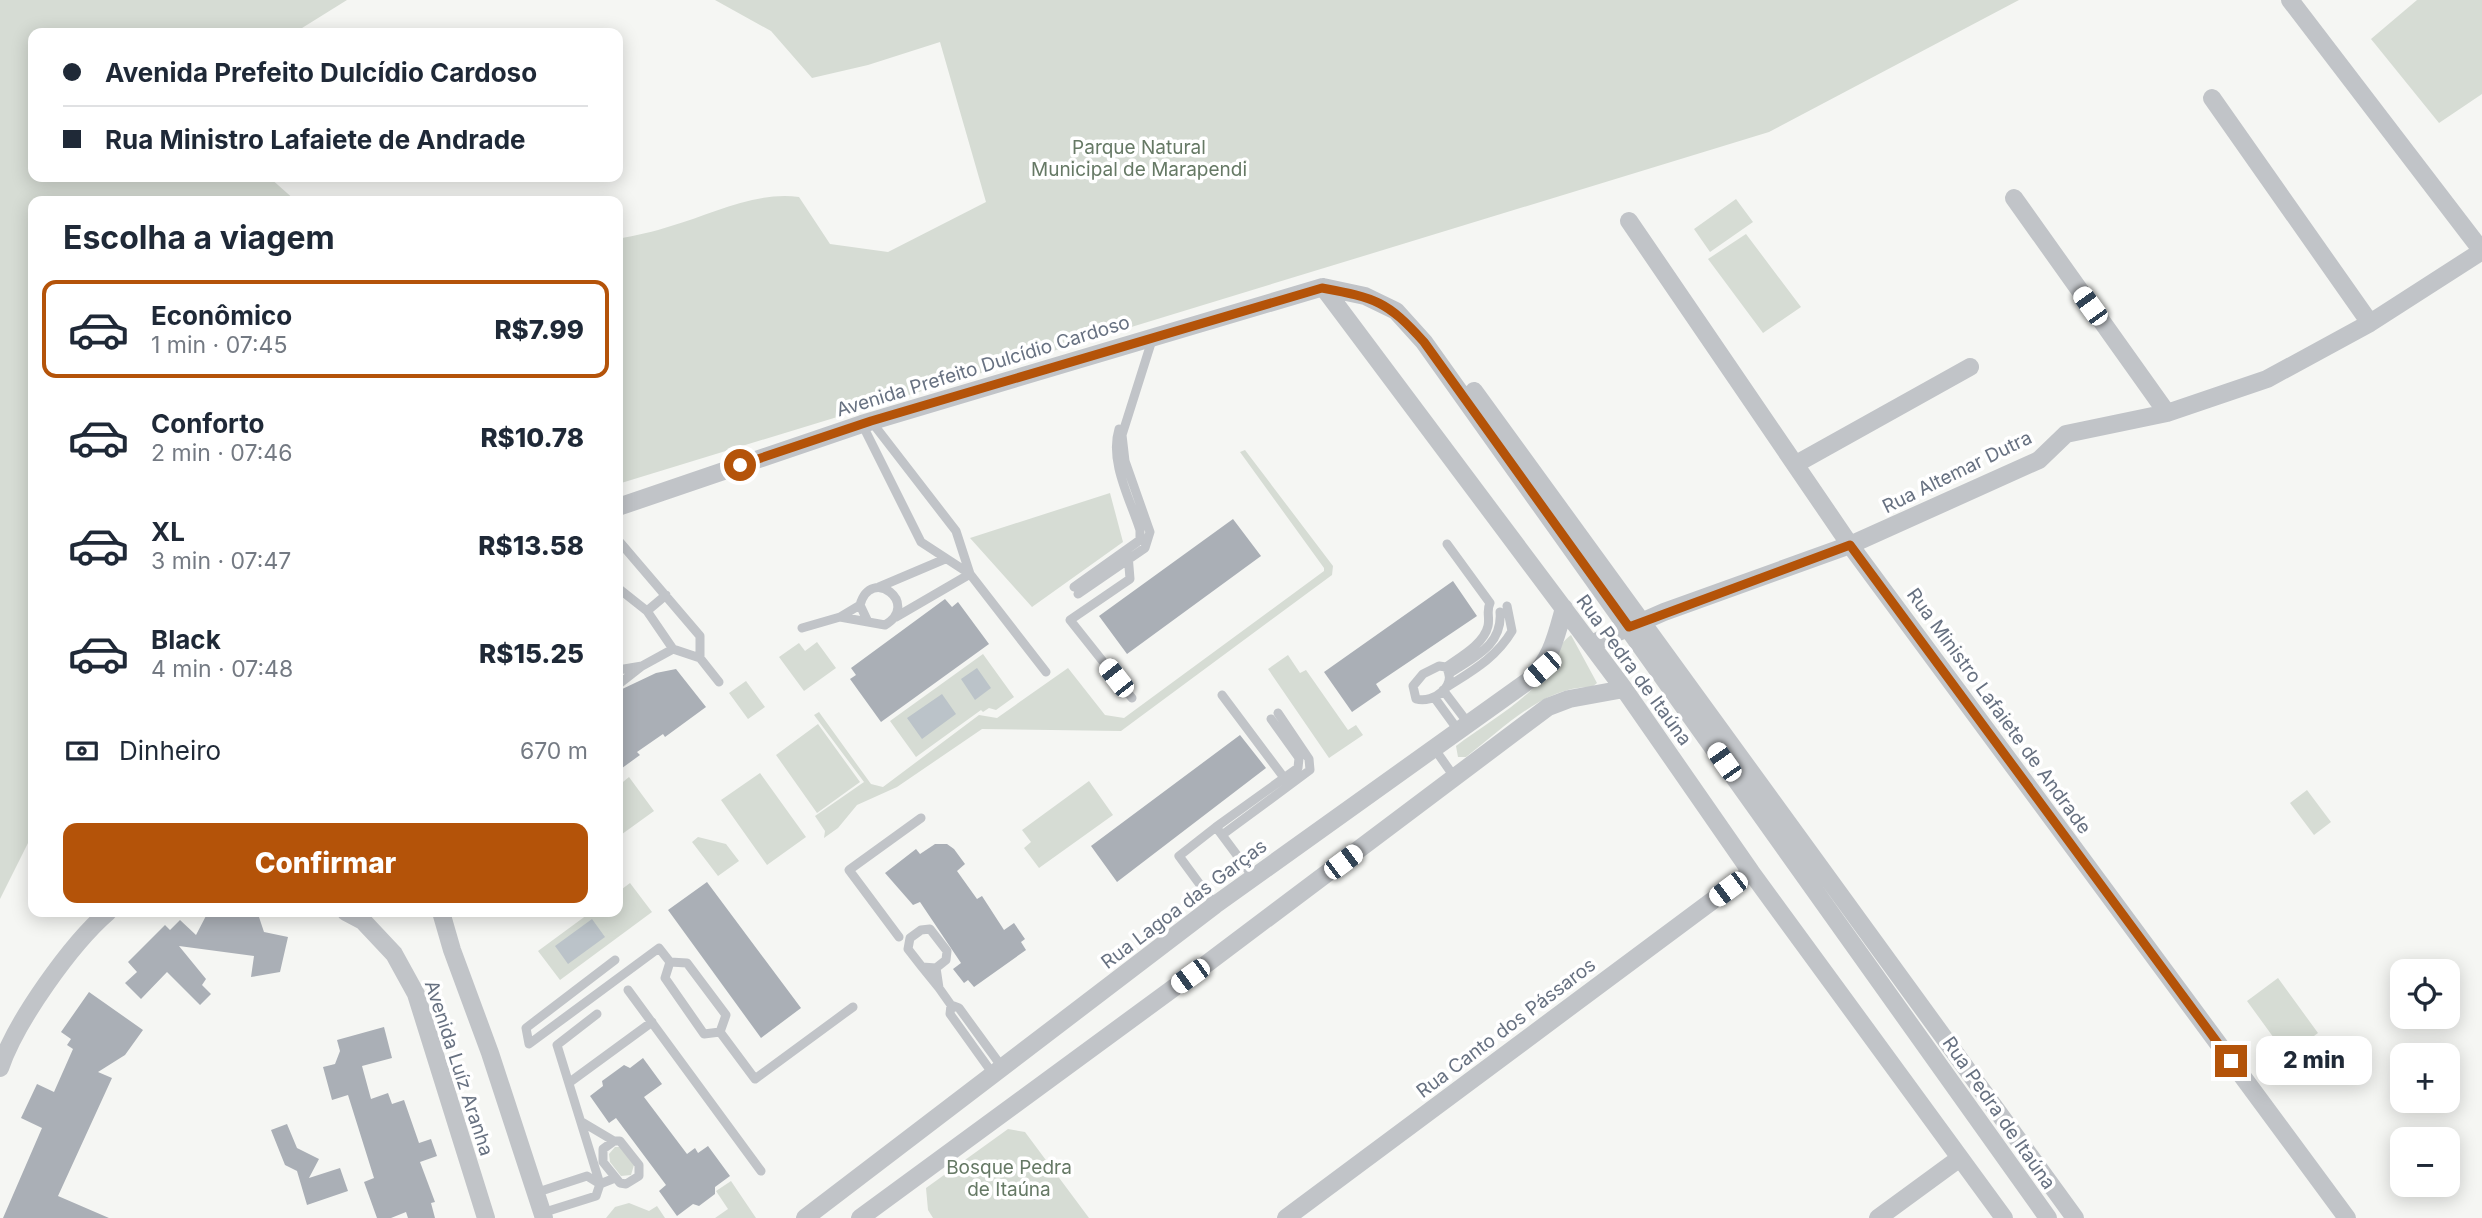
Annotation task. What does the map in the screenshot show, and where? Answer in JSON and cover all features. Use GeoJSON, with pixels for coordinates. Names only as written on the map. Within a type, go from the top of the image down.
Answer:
{"type":"FeatureCollection","features":[{"type":"Feature","properties":{"kind":"street"},"geometry":{"type":"LineString","coordinates":[[2290,0],[2482,251]]}},
{"type":"Feature","properties":{"kind":"street"},"geometry":{"type":"LineString","coordinates":[[2212,98],[2370,323]]}},
{"type":"Feature","properties":{"kind":"street"},"geometry":{"type":"LineString","coordinates":[[2014,198],[2167,413]]}},
{"type":"Feature","properties":{"kind":"street","name":"Rua Ministro Lafaiete de Andrade"},"geometry":{"type":"LineString","coordinates":[[1629,221],[1850,545],[2347,1218]]}},
{"type":"Feature","properties":{"kind":"street","name":"Rua Altemar Dutra"},"geometry":{"type":"LineString","coordinates":[[1591,644],[1635,624],[1850,545],[2039,460],[2066,434],[2167,413],[2267,379],[2370,323],[2482,251]]}},
{"type":"Feature","properties":{"kind":"street","name":"Avenida Prefeito Dulcídio Cardoso"},"geometry":{"type":"LineString","coordinates":[[623,505],[867,422],[1322,288],[1365,296]]}},
{"type":"Feature","properties":{"kind":"street","name":"Rua Pedra de Itaúna"},"geometry":{"type":"LineString","coordinates":[[1322,288],[1591,644],[1751,872],[2004,1218]]}},
{"type":"Feature","properties":{"kind":"street"},"geometry":{"type":"LineString","coordinates":[[1387,294],[1431,332],[1635,624],[2075,1218]]}},
{"type":"Feature","properties":{"kind":"street","name":"Rua Pedra de Itaúna"},"geometry":{"type":"LineString","coordinates":[[1365,296],[1396,311],[1424,342],[1635,624],[2048,1218]]}},
{"type":"Feature","properties":{"kind":"street"},"geometry":{"type":"LineString","coordinates":[[1796,464],[1970,367]]}},
{"type":"Feature","properties":{"kind":"street","name":"Rua Lagoa das Garças"},"geometry":{"type":"LineString","coordinates":[[805,1218],[1215,905],[1542,669],[1550,654],[1564,608]]}},
{"type":"Feature","properties":{"kind":"street"},"geometry":{"type":"LineString","coordinates":[[860,1218],[1548,707],[1569,699],[1624,689]]}},
{"type":"Feature","properties":{"kind":"street","name":"Rua Canto dos Pássaros"},"geometry":{"type":"LineString","coordinates":[[1286,1218],[1751,872]]}},
{"type":"Feature","properties":{"kind":"street"},"geometry":{"type":"LineString","coordinates":[[0,1068],[7,1048],[44,990],[88,929],[102,917]]}},
{"type":"Feature","properties":{"kind":"street","name":"Avenida Luíz Aranha"},"geometry":{"type":"LineString","coordinates":[[355,917],[363,921],[394,954],[416,994],[486,1218]]}},
{"type":"Feature","properties":{"kind":"street","name":"Avenida Luíz Aranha"},"geometry":{"type":"LineString","coordinates":[[443,917],[452,950],[490,1053],[543,1216]]}},
{"type":"Feature","properties":{"kind":"street"},"geometry":{"type":"LineString","coordinates":[[1878,1218],[1960,1158]]}},
{"type":"Feature","properties":{"kind":"lane"},"geometry":{"type":"LineString","coordinates":[[1076,591],[1128,554],[1145,548],[1150,532],[1125,461],[1122,435],[1151,337]]}},
{"type":"Feature","properties":{"kind":"lane"},"geometry":{"type":"LineString","coordinates":[[867,422],[921,542],[970,574]]}},
{"type":"Feature","properties":{"kind":"lane"},"geometry":{"type":"LineString","coordinates":[[867,422],[956,531],[970,574],[1046,672]]}},
{"type":"Feature","properties":{"kind":"lane"},"geometry":{"type":"LineString","coordinates":[[1447,544],[1490,603],[1487,609],[1489,623],[1486,631],[1448,670]]}},
{"type":"Feature","properties":{"kind":"lane"},"geometry":{"type":"LineString","coordinates":[[623,546],[700,636],[700,658]]}},
{"type":"Feature","properties":{"kind":"lane"},"geometry":{"type":"LineString","coordinates":[[1128,554],[1130,579],[1070,620],[1132,698]]}},
{"type":"Feature","properties":{"kind":"lane"},"geometry":{"type":"LineString","coordinates":[[802,628],[840,617],[860,605],[865,594],[945,559]]}},
{"type":"Feature","properties":{"kind":"lane"},"geometry":{"type":"LineString","coordinates":[[840,617],[879,626],[970,574]]}},
{"type":"Feature","properties":{"kind":"lane"},"geometry":{"type":"LineString","coordinates":[[876,588],[893,594],[898,605],[895,617]]}},
{"type":"Feature","properties":{"kind":"lane"},"geometry":{"type":"LineString","coordinates":[[623,592],[647,611],[673,649],[700,658],[719,682]]}},
{"type":"Feature","properties":{"kind":"lane"},"geometry":{"type":"LineString","coordinates":[[647,611],[666,594]]}},
{"type":"Feature","properties":{"kind":"lane"},"geometry":{"type":"LineString","coordinates":[[860,605],[867,622]]}},
{"type":"Feature","properties":{"kind":"lane"},"geometry":{"type":"LineString","coordinates":[[1504,609],[1512,631],[1503,647],[1434,696],[1421,701],[1416,699],[1413,686],[1416,680],[1432,669],[1448,670],[1488,647],[1499,631],[1504,609]]}},
{"type":"Feature","properties":{"kind":"lane"},"geometry":{"type":"LineString","coordinates":[[623,676],[673,649]]}},
{"type":"Feature","properties":{"kind":"lane"},"geometry":{"type":"LineString","coordinates":[[1445,688],[1451,680],[1448,670]]}},
{"type":"Feature","properties":{"kind":"lane"},"geometry":{"type":"LineString","coordinates":[[1445,688],[1463,727]]}},
{"type":"Feature","properties":{"kind":"lane"},"geometry":{"type":"LineString","coordinates":[[1222,695],[1287,783]]}},
{"type":"Feature","properties":{"kind":"lane"},"geometry":{"type":"LineString","coordinates":[[1434,696],[1463,727]]}},
{"type":"Feature","properties":{"kind":"lane"},"geometry":{"type":"LineString","coordinates":[[1215,905],[1179,856],[1310,770],[1309,759],[1274,716]]}},
{"type":"Feature","properties":{"kind":"lane"},"geometry":{"type":"LineString","coordinates":[[1434,747],[1455,778]]}},
{"type":"Feature","properties":{"kind":"lane"},"geometry":{"type":"LineString","coordinates":[[921,818],[849,870],[950,1005],[959,1008],[998,1070]]}},
{"type":"Feature","properties":{"kind":"lane"},"geometry":{"type":"LineString","coordinates":[[1219,831],[1254,878]]}},
{"type":"Feature","properties":{"kind":"lane"},"geometry":{"type":"LineString","coordinates":[[899,937],[910,938],[921,930],[930,929],[947,951],[946,960],[936,968],[922,967]]}},
{"type":"Feature","properties":{"kind":"lane"},"geometry":{"type":"LineString","coordinates":[[908,949],[910,938]]}},
{"type":"Feature","properties":{"kind":"lane"},"geometry":{"type":"LineString","coordinates":[[615,960],[526,1028],[529,1044],[659,948],[670,962],[687,963],[726,1015],[720,1032]]}},
{"type":"Feature","properties":{"kind":"lane"},"geometry":{"type":"LineString","coordinates":[[670,962],[665,978],[704,1034],[720,1032]]}},
{"type":"Feature","properties":{"kind":"lane"},"geometry":{"type":"LineString","coordinates":[[936,968],[939,988]]}},
{"type":"Feature","properties":{"kind":"lane"},"geometry":{"type":"LineString","coordinates":[[628,990],[761,1171]]}},
{"type":"Feature","properties":{"kind":"lane"},"geometry":{"type":"LineString","coordinates":[[720,1032],[755,1080],[853,1007]]}},
{"type":"Feature","properties":{"kind":"lane"},"geometry":{"type":"LineString","coordinates":[[543,1216],[596,1196],[600,1184],[557,1045],[597,1014]]}},
{"type":"Feature","properties":{"kind":"lane"},"geometry":{"type":"LineString","coordinates":[[570,1082],[652,1022]]}},
{"type":"Feature","properties":{"kind":"lane"},"geometry":{"type":"LineString","coordinates":[[581,1120],[620,1142],[639,1165],[639,1177],[626,1184],[615,1178],[603,1162],[581,1120]]}},
{"type":"Feature","properties":{"kind":"lane"},"geometry":{"type":"LineString","coordinates":[[603,1162],[603,1149],[614,1141]]}},
{"type":"Feature","properties":{"kind":"lane"},"geometry":{"type":"LineString","coordinates":[[535,1192],[587,1176],[600,1184]]}},
{"type":"Feature","properties":{"kind":"lane"},"geometry":{"type":"LineString","coordinates":[[600,1184],[615,1178]]}},
{"type":"Feature","properties":{"kind":"green space"},"geometry":{"type":"Polygon","coordinates":[[[0,0],[347,0],[302,28],[28,28],[28,182],[275,182],[290,196],[28,196],[28,843],[0,899],[0,0]]]}},
{"type":"Feature","properties":{"kind":"green space","name":"Parque Natural Municipal de Marapendi"},"geometry":{"type":"Polygon","coordinates":[[[715,0],[2019,0],[1769,132],[623,482],[623,238],[665,228],[750,200],[783,196],[799,197],[830,244],[888,252],[986,202],[940,42],[868,65],[812,78],[771,31],[715,0]]]}},
{"type":"Feature","properties":{"kind":"green space"},"geometry":{"type":"Polygon","coordinates":[[[2417,0],[2482,0],[2482,94],[2439,123],[2371,39],[2417,0]]]}},
{"type":"Feature","properties":{"kind":"green space"},"geometry":{"type":"Polygon","coordinates":[[[1736,199],[1753,222],[1710,252],[1694,229],[1736,199]]]}},
{"type":"Feature","properties":{"kind":"green space"},"geometry":{"type":"Polygon","coordinates":[[[1746,234],[1801,307],[1763,333],[1708,259],[1746,234]]]}},
{"type":"Feature","properties":{"kind":"green space"},"geometry":{"type":"Polygon","coordinates":[[[1245,450],[1333,566],[1332,575],[1121,731],[982,729],[897,787],[857,805],[838,828],[824,838],[825,831],[815,816],[864,782],[814,715],[819,712],[871,784],[883,787],[979,715],[997,718],[1068,668],[1105,715],[1124,718],[1324,571],[1240,452],[1245,450]]]}},
{"type":"Feature","properties":{"kind":"green space"},"geometry":{"type":"Polygon","coordinates":[[[1110,493],[1123,542],[1032,607],[970,538],[1110,493]]]}},
{"type":"Feature","properties":{"kind":"green space"},"geometry":{"type":"Polygon","coordinates":[[[1571,635],[1597,683],[1592,687],[1574,689],[1540,701],[1466,757],[1458,757],[1456,746],[1528,693],[1541,679],[1561,645],[1571,635]]]}},
{"type":"Feature","properties":{"kind":"green space"},"geometry":{"type":"Polygon","coordinates":[[[817,642],[836,668],[804,691],[779,657],[799,643],[805,651],[817,642]]]}},
{"type":"Feature","properties":{"kind":"green space"},"geometry":{"type":"Polygon","coordinates":[[[983,654],[1014,697],[996,710],[981,710],[916,757],[890,721],[983,654]]]}},
{"type":"Feature","properties":{"kind":"green space"},"geometry":{"type":"Polygon","coordinates":[[[1288,655],[1300,673],[1306,670],[1348,730],[1356,725],[1363,735],[1329,758],[1268,669],[1288,655]]]}},
{"type":"Feature","properties":{"kind":"green space"},"geometry":{"type":"Polygon","coordinates":[[[746,681],[765,707],[748,719],[729,693],[746,681]]]}},
{"type":"Feature","properties":{"kind":"green space"},"geometry":{"type":"Polygon","coordinates":[[[818,724],[860,782],[817,813],[776,755],[818,724]]]}},
{"type":"Feature","properties":{"kind":"green space"},"geometry":{"type":"Polygon","coordinates":[[[760,773],[806,837],[767,865],[721,800],[760,773]]]}},
{"type":"Feature","properties":{"kind":"green space"},"geometry":{"type":"Polygon","coordinates":[[[629,777],[654,811],[623,833],[623,782],[629,777]]]}},
{"type":"Feature","properties":{"kind":"green space"},"geometry":{"type":"Polygon","coordinates":[[[1089,781],[1113,815],[1039,868],[1024,848],[1031,842],[1022,830],[1089,781]]]}},
{"type":"Feature","properties":{"kind":"green space"},"geometry":{"type":"Polygon","coordinates":[[[2307,790],[2331,822],[2314,835],[2290,803],[2307,790]]]}},
{"type":"Feature","properties":{"kind":"green space"},"geometry":{"type":"Polygon","coordinates":[[[698,837],[726,844],[739,861],[718,876],[692,842],[698,837]]]}},
{"type":"Feature","properties":{"kind":"green space"},"geometry":{"type":"Polygon","coordinates":[[[630,883],[652,912],[560,980],[538,951],[584,917],[623,917],[623,888],[630,883]]]}},
{"type":"Feature","properties":{"kind":"green space"},"geometry":{"type":"Polygon","coordinates":[[[2278,978],[2318,1033],[2287,1056],[2247,1001],[2278,978]]]}},
{"type":"Feature","properties":{"kind":"green space","name":"Bosque Pedra de Itaúna"},"geometry":{"type":"Polygon","coordinates":[[[1008,1129],[1025,1132],[1089,1218],[933,1218],[928,1210],[926,1188],[1008,1129]]]}},
{"type":"Feature","properties":{"kind":"green space"},"geometry":{"type":"Polygon","coordinates":[[[615,1147],[620,1147],[634,1165],[631,1175],[621,1176],[610,1162],[609,1154],[615,1147]]]}},
{"type":"Feature","properties":{"kind":"green space"},"geometry":{"type":"Polygon","coordinates":[[[731,1181],[756,1218],[715,1218],[728,1209],[716,1191],[731,1181]]]}},
{"type":"Feature","properties":{"kind":"green space"},"geometry":{"type":"Polygon","coordinates":[[[629,1203],[649,1211],[657,1206],[665,1218],[606,1218],[615,1207],[629,1203]]]}},
{"type":"Feature","properties":{"kind":"shaded area"},"geometry":{"type":"Polygon","coordinates":[[[977,668],[991,688],[975,700],[961,679],[977,668]]]}},
{"type":"Feature","properties":{"kind":"shaded area"},"geometry":{"type":"Polygon","coordinates":[[[942,694],[956,714],[922,739],[907,718],[942,694]]]}},
{"type":"Feature","properties":{"kind":"shaded area"},"geometry":{"type":"Polygon","coordinates":[[[592,919],[605,937],[568,964],[555,946],[592,919]]]}},
{"type":"Feature","properties":{"kind":"building"},"geometry":{"type":"Polygon","coordinates":[[[1233,519],[1261,556],[1127,654],[1099,616],[1233,519]]]}},
{"type":"Feature","properties":{"kind":"building"},"geometry":{"type":"Polygon","coordinates":[[[1453,581],[1477,616],[1376,684],[1381,692],[1352,712],[1324,672],[1453,581]]]}},
{"type":"Feature","properties":{"kind":"building"},"geometry":{"type":"Polygon","coordinates":[[[945,599],[952,607],[958,602],[989,644],[881,722],[850,679],[856,675],[851,668],[945,599]]]}},
{"type":"Feature","properties":{"kind":"building"},"geometry":{"type":"Polygon","coordinates":[[[676,669],[706,707],[665,737],[663,734],[637,752],[640,755],[623,767],[623,689],[656,673],[676,669]]]}},
{"type":"Feature","properties":{"kind":"building"},"geometry":{"type":"Polygon","coordinates":[[[1240,735],[1266,768],[1117,882],[1091,846],[1240,735]]]}},
{"type":"Feature","properties":{"kind":"building"},"geometry":{"type":"Polygon","coordinates":[[[935,844],[947,844],[954,849],[965,864],[957,871],[977,899],[982,896],[1004,930],[1014,923],[1025,939],[1021,942],[1026,950],[974,987],[968,980],[964,983],[953,969],[961,963],[920,902],[913,905],[885,873],[916,849],[920,854],[935,844]]]}},
{"type":"Feature","properties":{"kind":"building"},"geometry":{"type":"Polygon","coordinates":[[[707,882],[801,1008],[761,1038],[668,910],[707,882]]]}},
{"type":"Feature","properties":{"kind":"building"},"geometry":{"type":"Polygon","coordinates":[[[205,917],[259,917],[264,932],[288,937],[280,972],[251,977],[254,956],[179,946],[206,979],[202,985],[211,994],[200,1005],[167,972],[141,999],[125,983],[137,972],[128,962],[165,925],[170,930],[180,920],[196,935],[205,917]]]}},
{"type":"Feature","properties":{"kind":"building"},"geometry":{"type":"Polygon","coordinates":[[[89,992],[143,1030],[125,1055],[98,1072],[112,1078],[58,1196],[109,1218],[3,1218],[42,1128],[21,1118],[37,1084],[54,1092],[73,1049],[67,1045],[71,1039],[61,1032],[89,992]]]}},
{"type":"Feature","properties":{"kind":"building"},"geometry":{"type":"Polygon","coordinates":[[[384,1027],[392,1058],[362,1066],[371,1099],[388,1093],[392,1104],[404,1100],[419,1143],[431,1139],[437,1156],[420,1162],[435,1202],[431,1203],[435,1218],[408,1218],[406,1212],[391,1218],[377,1218],[364,1182],[374,1178],[348,1095],[332,1100],[323,1067],[335,1064],[340,1051],[337,1040],[384,1027]]]}},
{"type":"Feature","properties":{"kind":"building"},"geometry":{"type":"Polygon","coordinates":[[[643,1058],[662,1084],[644,1097],[687,1154],[695,1148],[698,1153],[708,1146],[730,1176],[715,1187],[715,1194],[699,1206],[693,1204],[677,1216],[659,1191],[666,1185],[616,1118],[609,1123],[590,1096],[603,1086],[602,1081],[624,1065],[630,1068],[643,1058]]]}},
{"type":"Feature","properties":{"kind":"building"},"geometry":{"type":"Polygon","coordinates":[[[287,1124],[297,1148],[319,1159],[309,1178],[340,1168],[348,1191],[307,1205],[297,1171],[285,1165],[271,1130],[287,1124]]]}},
{"type":"Feature","properties":{"kind":"route"},"geometry":{"type":"LineString","coordinates":[[740,465],[871,421],[1322,288],[1365,296],[1396,311],[1424,342],[1629,627],[1850,545],[2231,1061]]}}]}
